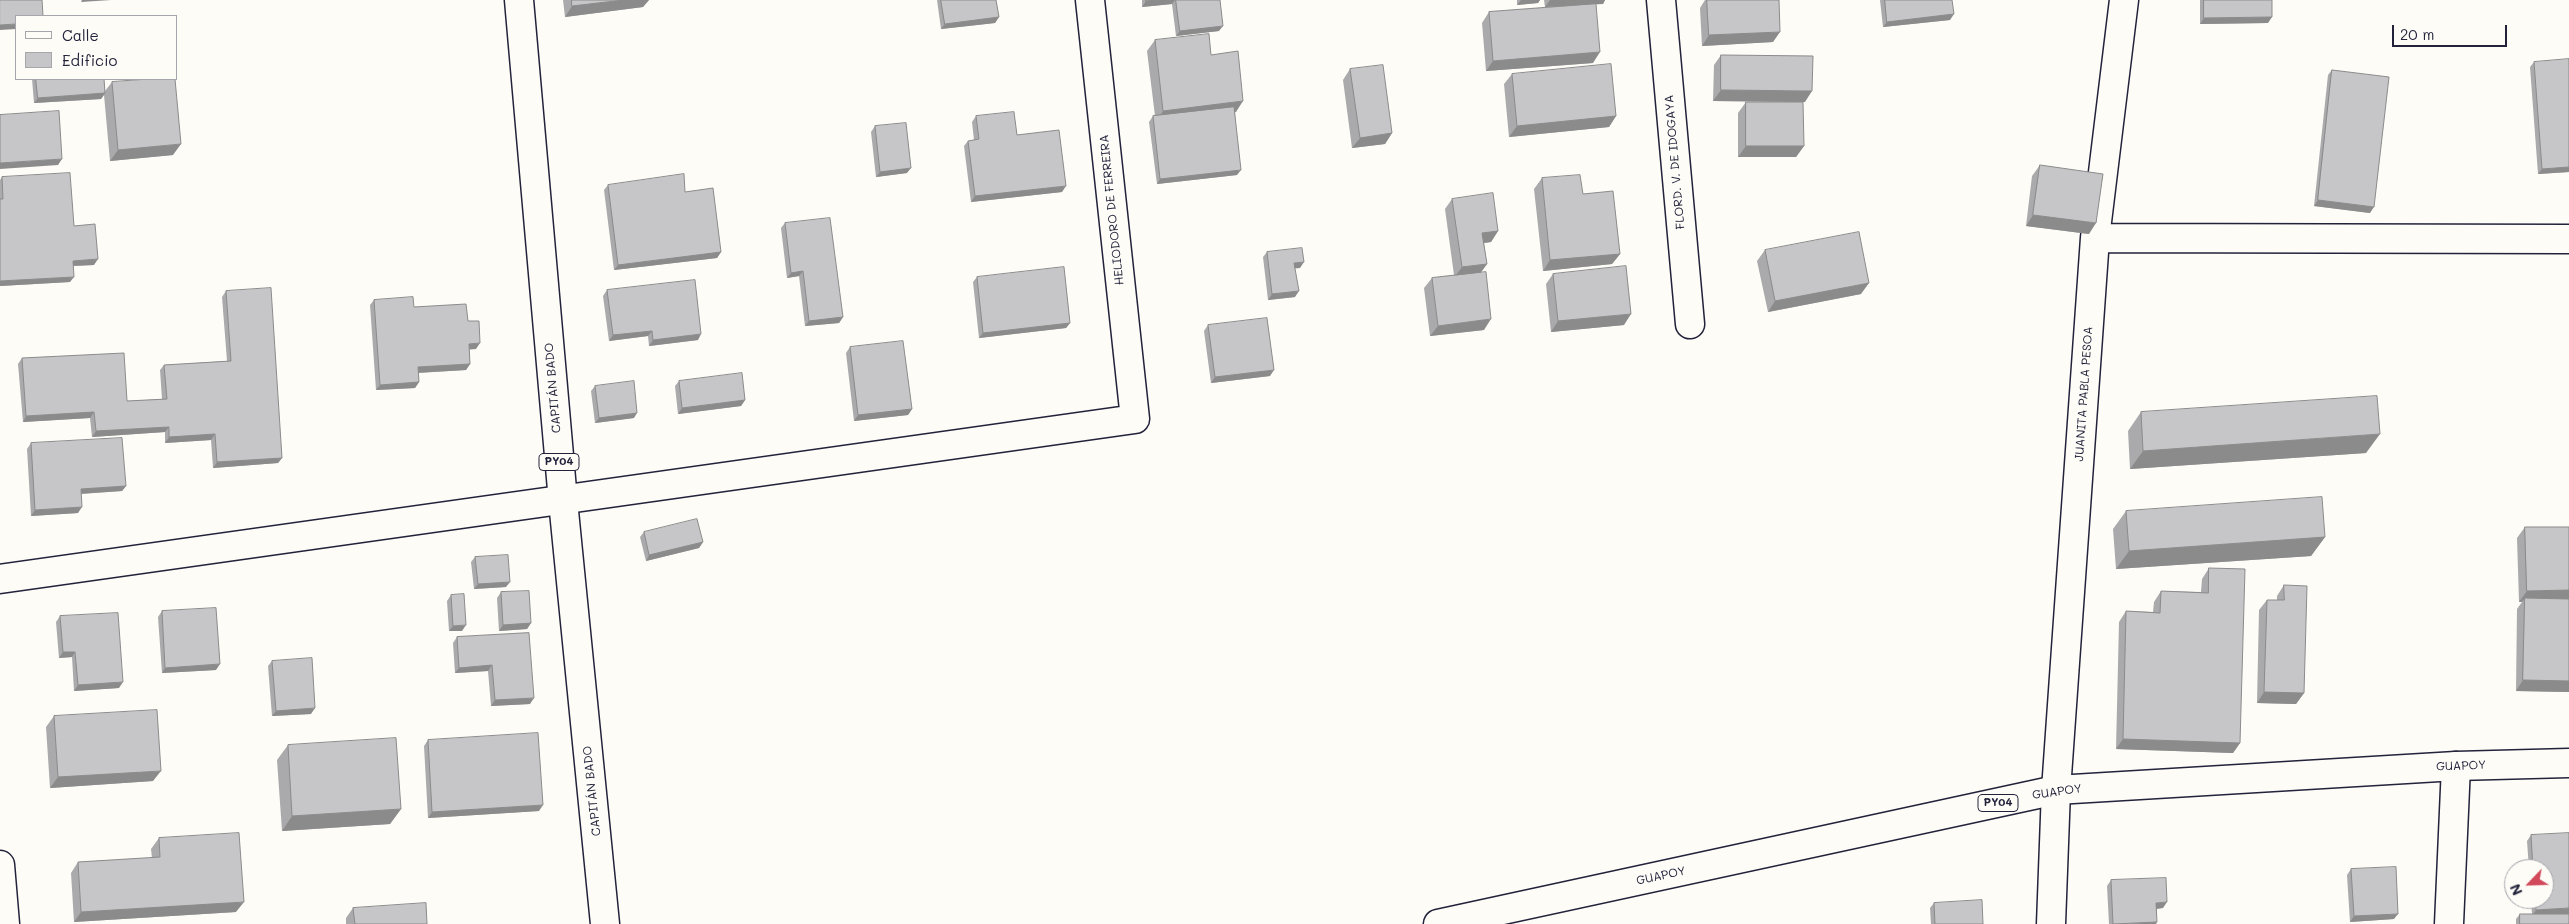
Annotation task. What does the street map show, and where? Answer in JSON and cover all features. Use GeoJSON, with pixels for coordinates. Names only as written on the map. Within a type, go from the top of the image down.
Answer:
{"type":"FeatureCollection","features":[{"type":"Feature","properties":{"kind":"street","name":"CAPITÁN BADO"},"geometry":{"type":"LineString","coordinates":[[519,0],[562,501],[605,924]]}},
{"type":"Feature","properties":{"kind":"street","name":"HELIODORO DE FERREIRA"},"geometry":{"type":"LineString","coordinates":[[562,501],[1135,419],[1090,0]]}},
{"type":"Feature","properties":{"kind":"street","name":"FLORD. V. DE IDOGAYA"},"geometry":{"type":"LineString","coordinates":[[1660,0],[1690,324]]}},
{"type":"Feature","properties":{"kind":"street","name":"JUANITA PABLA PESOA"},"geometry":{"type":"LineString","coordinates":[[2051,924],[2056,790],[2095,238],[2124,0]]}},
{"type":"Feature","properties":{"kind":"street"},"geometry":{"type":"LineString","coordinates":[[2095,238],[2569,239]]}},
{"type":"Feature","properties":{"kind":"street"},"geometry":{"type":"LineString","coordinates":[[0,579],[562,501]]}},
{"type":"Feature","properties":{"kind":"street","name":"GUAPOY"},"geometry":{"type":"LineString","coordinates":[[1438,924],[2056,790],[2456,766],[2569,763]]}},
{"type":"Feature","properties":{"kind":"street"},"geometry":{"type":"LineString","coordinates":[[2449,924],[2456,766]]}},
{"type":"Feature","properties":{"kind":"street"},"geometry":{"type":"LineString","coordinates":[[0,865],[5,924]]}},
{"type":"Feature","properties":{"kind":"building"},"geometry":{"type":"Polygon","coordinates":[[[0,0],[42,0],[43,15],[15,15],[15,24],[0,25],[0,0]]]}},
{"type":"Feature","properties":{"kind":"building"},"geometry":{"type":"Polygon","coordinates":[[[572,0],[624,0],[572,6],[572,0]]]}},
{"type":"Feature","properties":{"kind":"building"},"geometry":{"type":"Polygon","coordinates":[[[941,0],[996,0],[999,17],[945,24],[941,0]]]}},
{"type":"Feature","properties":{"kind":"building"},"geometry":{"type":"Polygon","coordinates":[[[1176,0],[1220,0],[1223,26],[1180,31],[1176,0]]]}},
{"type":"Feature","properties":{"kind":"building"},"geometry":{"type":"Polygon","coordinates":[[[1707,0],[1779,0],[1780,32],[1709,35],[1707,0]]]}},
{"type":"Feature","properties":{"kind":"building"},"geometry":{"type":"Polygon","coordinates":[[[1885,0],[1952,0],[1954,14],[1887,22],[1885,0]]]}},
{"type":"Feature","properties":{"kind":"building"},"geometry":{"type":"Polygon","coordinates":[[[2204,0],[2272,0],[2272,17],[2204,18],[2204,0]]]}},
{"type":"Feature","properties":{"kind":"building"},"geometry":{"type":"Polygon","coordinates":[[[1596,4],[1600,52],[1493,61],[1489,12],[1596,4]]]}},
{"type":"Feature","properties":{"kind":"building"},"geometry":{"type":"Polygon","coordinates":[[[1209,34],[1211,55],[1238,51],[1243,101],[1163,111],[1155,40],[1209,34]]]}},
{"type":"Feature","properties":{"kind":"building"},"geometry":{"type":"Polygon","coordinates":[[[1721,55],[1813,56],[1812,91],[1721,90],[1721,55]]]}},
{"type":"Feature","properties":{"kind":"building"},"geometry":{"type":"Polygon","coordinates":[[[2569,59],[2569,167],[2542,169],[2534,62],[2569,59]]]}},
{"type":"Feature","properties":{"kind":"building"},"geometry":{"type":"Polygon","coordinates":[[[1611,64],[1616,116],[1517,126],[1512,74],[1611,64]]]}},
{"type":"Feature","properties":{"kind":"building"},"geometry":{"type":"Polygon","coordinates":[[[1383,65],[1392,133],[1360,138],[1350,69],[1383,65]]]}},
{"type":"Feature","properties":{"kind":"building"},"geometry":{"type":"Polygon","coordinates":[[[2332,70],[2389,77],[2374,207],[2318,200],[2332,70]]]}},
{"type":"Feature","properties":{"kind":"building"},"geometry":{"type":"Polygon","coordinates":[[[36,80],[104,80],[105,93],[38,98],[36,80]]]}},
{"type":"Feature","properties":{"kind":"building"},"geometry":{"type":"Polygon","coordinates":[[[175,80],[181,144],[118,150],[112,82],[175,80]]]}},
{"type":"Feature","properties":{"kind":"building"},"geometry":{"type":"Polygon","coordinates":[[[1746,102],[1803,102],[1804,146],[1746,146],[1746,102]]]}},
{"type":"Feature","properties":{"kind":"building"},"geometry":{"type":"Polygon","coordinates":[[[1234,107],[1241,170],[1160,179],[1153,116],[1234,107]]]}},
{"type":"Feature","properties":{"kind":"building"},"geometry":{"type":"Polygon","coordinates":[[[59,111],[62,159],[0,163],[0,115],[59,111]]]}},
{"type":"Feature","properties":{"kind":"building"},"geometry":{"type":"Polygon","coordinates":[[[1014,112],[1017,135],[1059,130],[1066,186],[975,196],[968,141],[979,139],[976,116],[1014,112]]]}},
{"type":"Feature","properties":{"kind":"building"},"geometry":{"type":"Polygon","coordinates":[[[906,123],[911,168],[880,172],[875,126],[906,123]]]}},
{"type":"Feature","properties":{"kind":"building"},"geometry":{"type":"Polygon","coordinates":[[[2040,165],[2103,174],[2096,223],[2033,215],[2040,165]]]}},
{"type":"Feature","properties":{"kind":"building"},"geometry":{"type":"Polygon","coordinates":[[[70,173],[74,226],[95,224],[98,259],[73,261],[74,277],[0,281],[0,199],[3,199],[2,177],[70,173]]]}},
{"type":"Feature","properties":{"kind":"building"},"geometry":{"type":"Polygon","coordinates":[[[684,174],[685,192],[713,188],[721,252],[618,265],[608,185],[684,174]]]}},
{"type":"Feature","properties":{"kind":"building"},"geometry":{"type":"Polygon","coordinates":[[[1580,175],[1583,194],[1613,191],[1620,254],[1550,260],[1542,178],[1580,175]]]}},
{"type":"Feature","properties":{"kind":"building"},"geometry":{"type":"Polygon","coordinates":[[[1493,193],[1498,231],[1482,233],[1487,264],[1462,267],[1452,199],[1493,193]]]}},
{"type":"Feature","properties":{"kind":"building"},"geometry":{"type":"Polygon","coordinates":[[[830,218],[843,317],[809,321],[803,271],[791,273],[785,223],[830,218]]]}},
{"type":"Feature","properties":{"kind":"building"},"geometry":{"type":"Polygon","coordinates":[[[1859,232],[1869,283],[1775,301],[1765,250],[1859,232]]]}},
{"type":"Feature","properties":{"kind":"building"},"geometry":{"type":"Polygon","coordinates":[[[1302,248],[1304,262],[1294,263],[1299,291],[1272,294],[1267,252],[1302,248]]]}},
{"type":"Feature","properties":{"kind":"building"},"geometry":{"type":"Polygon","coordinates":[[[1626,266],[1631,314],[1558,321],[1553,274],[1626,266]]]}},
{"type":"Feature","properties":{"kind":"building"},"geometry":{"type":"Polygon","coordinates":[[[1064,267],[1070,323],[983,333],[977,277],[1064,267]]]}},
{"type":"Feature","properties":{"kind":"building"},"geometry":{"type":"Polygon","coordinates":[[[1486,272],[1491,319],[1438,326],[1432,278],[1486,272]]]}},
{"type":"Feature","properties":{"kind":"building"},"geometry":{"type":"Polygon","coordinates":[[[695,280],[701,334],[653,340],[652,331],[613,335],[607,290],[695,280]]]}},
{"type":"Feature","properties":{"kind":"building"},"geometry":{"type":"Polygon","coordinates":[[[271,288],[282,458],[217,462],[215,434],[169,437],[169,427],[96,431],[94,412],[26,416],[22,358],[124,353],[127,401],[167,399],[164,365],[231,361],[226,291],[271,288]]]}},
{"type":"Feature","properties":{"kind":"building"},"geometry":{"type":"Polygon","coordinates":[[[413,297],[414,307],[466,304],[468,321],[479,321],[480,343],[469,344],[470,364],[418,367],[419,382],[380,385],[374,300],[413,297]]]}},
{"type":"Feature","properties":{"kind":"building"},"geometry":{"type":"Polygon","coordinates":[[[1267,318],[1274,370],[1215,377],[1208,325],[1267,318]]]}},
{"type":"Feature","properties":{"kind":"building"},"geometry":{"type":"Polygon","coordinates":[[[903,341],[912,409],[858,415],[850,347],[903,341]]]}},
{"type":"Feature","properties":{"kind":"building"},"geometry":{"type":"Polygon","coordinates":[[[742,373],[745,400],[682,408],[679,381],[742,373]]]}},
{"type":"Feature","properties":{"kind":"building"},"geometry":{"type":"Polygon","coordinates":[[[634,381],[637,413],[599,418],[595,386],[634,381]]]}},
{"type":"Feature","properties":{"kind":"building"},"geometry":{"type":"Polygon","coordinates":[[[2377,396],[2380,434],[2143,451],[2141,412],[2377,396]]]}},
{"type":"Feature","properties":{"kind":"building"},"geometry":{"type":"Polygon","coordinates":[[[122,438],[126,486],[81,489],[82,507],[35,510],[31,443],[122,438]]]}},
{"type":"Feature","properties":{"kind":"building"},"geometry":{"type":"Polygon","coordinates":[[[2322,497],[2325,537],[2129,551],[2126,511],[2322,497]]]}},
{"type":"Feature","properties":{"kind":"building"},"geometry":{"type":"Polygon","coordinates":[[[697,519],[703,542],[649,555],[644,532],[697,519]]]}},
{"type":"Feature","properties":{"kind":"building"},"geometry":{"type":"Polygon","coordinates":[[[2525,527],[2569,527],[2569,590],[2527,591],[2525,527]]]}},
{"type":"Feature","properties":{"kind":"building"},"geometry":{"type":"Polygon","coordinates":[[[508,555],[510,582],[478,584],[475,557],[508,555]]]}},
{"type":"Feature","properties":{"kind":"building"},"geometry":{"type":"Polygon","coordinates":[[[2209,568],[2245,569],[2240,743],[2123,739],[2126,611],[2160,613],[2161,591],[2208,593],[2209,568]]]}},
{"type":"Feature","properties":{"kind":"building"},"geometry":{"type":"Polygon","coordinates":[[[2284,585],[2307,586],[2304,693],[2264,692],[2267,600],[2284,600],[2284,585]]]}},
{"type":"Feature","properties":{"kind":"building"},"geometry":{"type":"Polygon","coordinates":[[[529,591],[531,623],[503,625],[501,592],[529,591]]]}},
{"type":"Feature","properties":{"kind":"building"},"geometry":{"type":"Polygon","coordinates":[[[464,594],[466,625],[453,626],[451,595],[464,594]]]}},
{"type":"Feature","properties":{"kind":"building"},"geometry":{"type":"Polygon","coordinates":[[[2525,598],[2569,599],[2569,681],[2523,680],[2525,598]]]}},
{"type":"Feature","properties":{"kind":"building"},"geometry":{"type":"Polygon","coordinates":[[[216,608],[220,664],[165,668],[162,611],[216,608]]]}},
{"type":"Feature","properties":{"kind":"building"},"geometry":{"type":"Polygon","coordinates":[[[118,613],[123,682],[78,685],[75,652],[63,652],[60,616],[118,613]]]}},
{"type":"Feature","properties":{"kind":"building"},"geometry":{"type":"Polygon","coordinates":[[[529,633],[534,698],[495,700],[492,665],[459,668],[457,637],[529,633]]]}},
{"type":"Feature","properties":{"kind":"building"},"geometry":{"type":"Polygon","coordinates":[[[312,658],[315,708],[276,711],[272,661],[312,658]]]}},
{"type":"Feature","properties":{"kind":"building"},"geometry":{"type":"Polygon","coordinates":[[[157,710],[161,771],[58,777],[54,716],[157,710]]]}},
{"type":"Feature","properties":{"kind":"building"},"geometry":{"type":"Polygon","coordinates":[[[538,733],[543,805],[432,812],[428,740],[538,733]]]}},
{"type":"Feature","properties":{"kind":"building"},"geometry":{"type":"Polygon","coordinates":[[[396,738],[401,809],[292,816],[288,745],[396,738]]]}},
{"type":"Feature","properties":{"kind":"building"},"geometry":{"type":"Polygon","coordinates":[[[239,833],[244,902],[81,912],[78,862],[160,857],[159,838],[239,833]]]}},
{"type":"Feature","properties":{"kind":"building"},"geometry":{"type":"Polygon","coordinates":[[[2569,833],[2569,908],[2554,909],[2554,859],[2532,859],[2531,835],[2569,833]]]}},
{"type":"Feature","properties":{"kind":"building"},"geometry":{"type":"Polygon","coordinates":[[[2396,867],[2398,914],[2354,916],[2351,869],[2396,867]]]}},
{"type":"Feature","properties":{"kind":"building"},"geometry":{"type":"Polygon","coordinates":[[[2166,878],[2167,902],[2156,903],[2157,922],[2113,924],[2111,880],[2166,878]]]}},
{"type":"Feature","properties":{"kind":"building"},"geometry":{"type":"Polygon","coordinates":[[[1982,900],[1983,924],[1935,924],[1934,903],[1982,900]]]}},
{"type":"Feature","properties":{"kind":"building"},"geometry":{"type":"Polygon","coordinates":[[[426,903],[427,924],[355,924],[353,908],[426,903]]]}},
{"type":"Feature","properties":{"kind":"building"},"geometry":{"type":"Polygon","coordinates":[[[2520,914],[2569,914],[2569,924],[2520,924],[2520,914]]]}}]}
